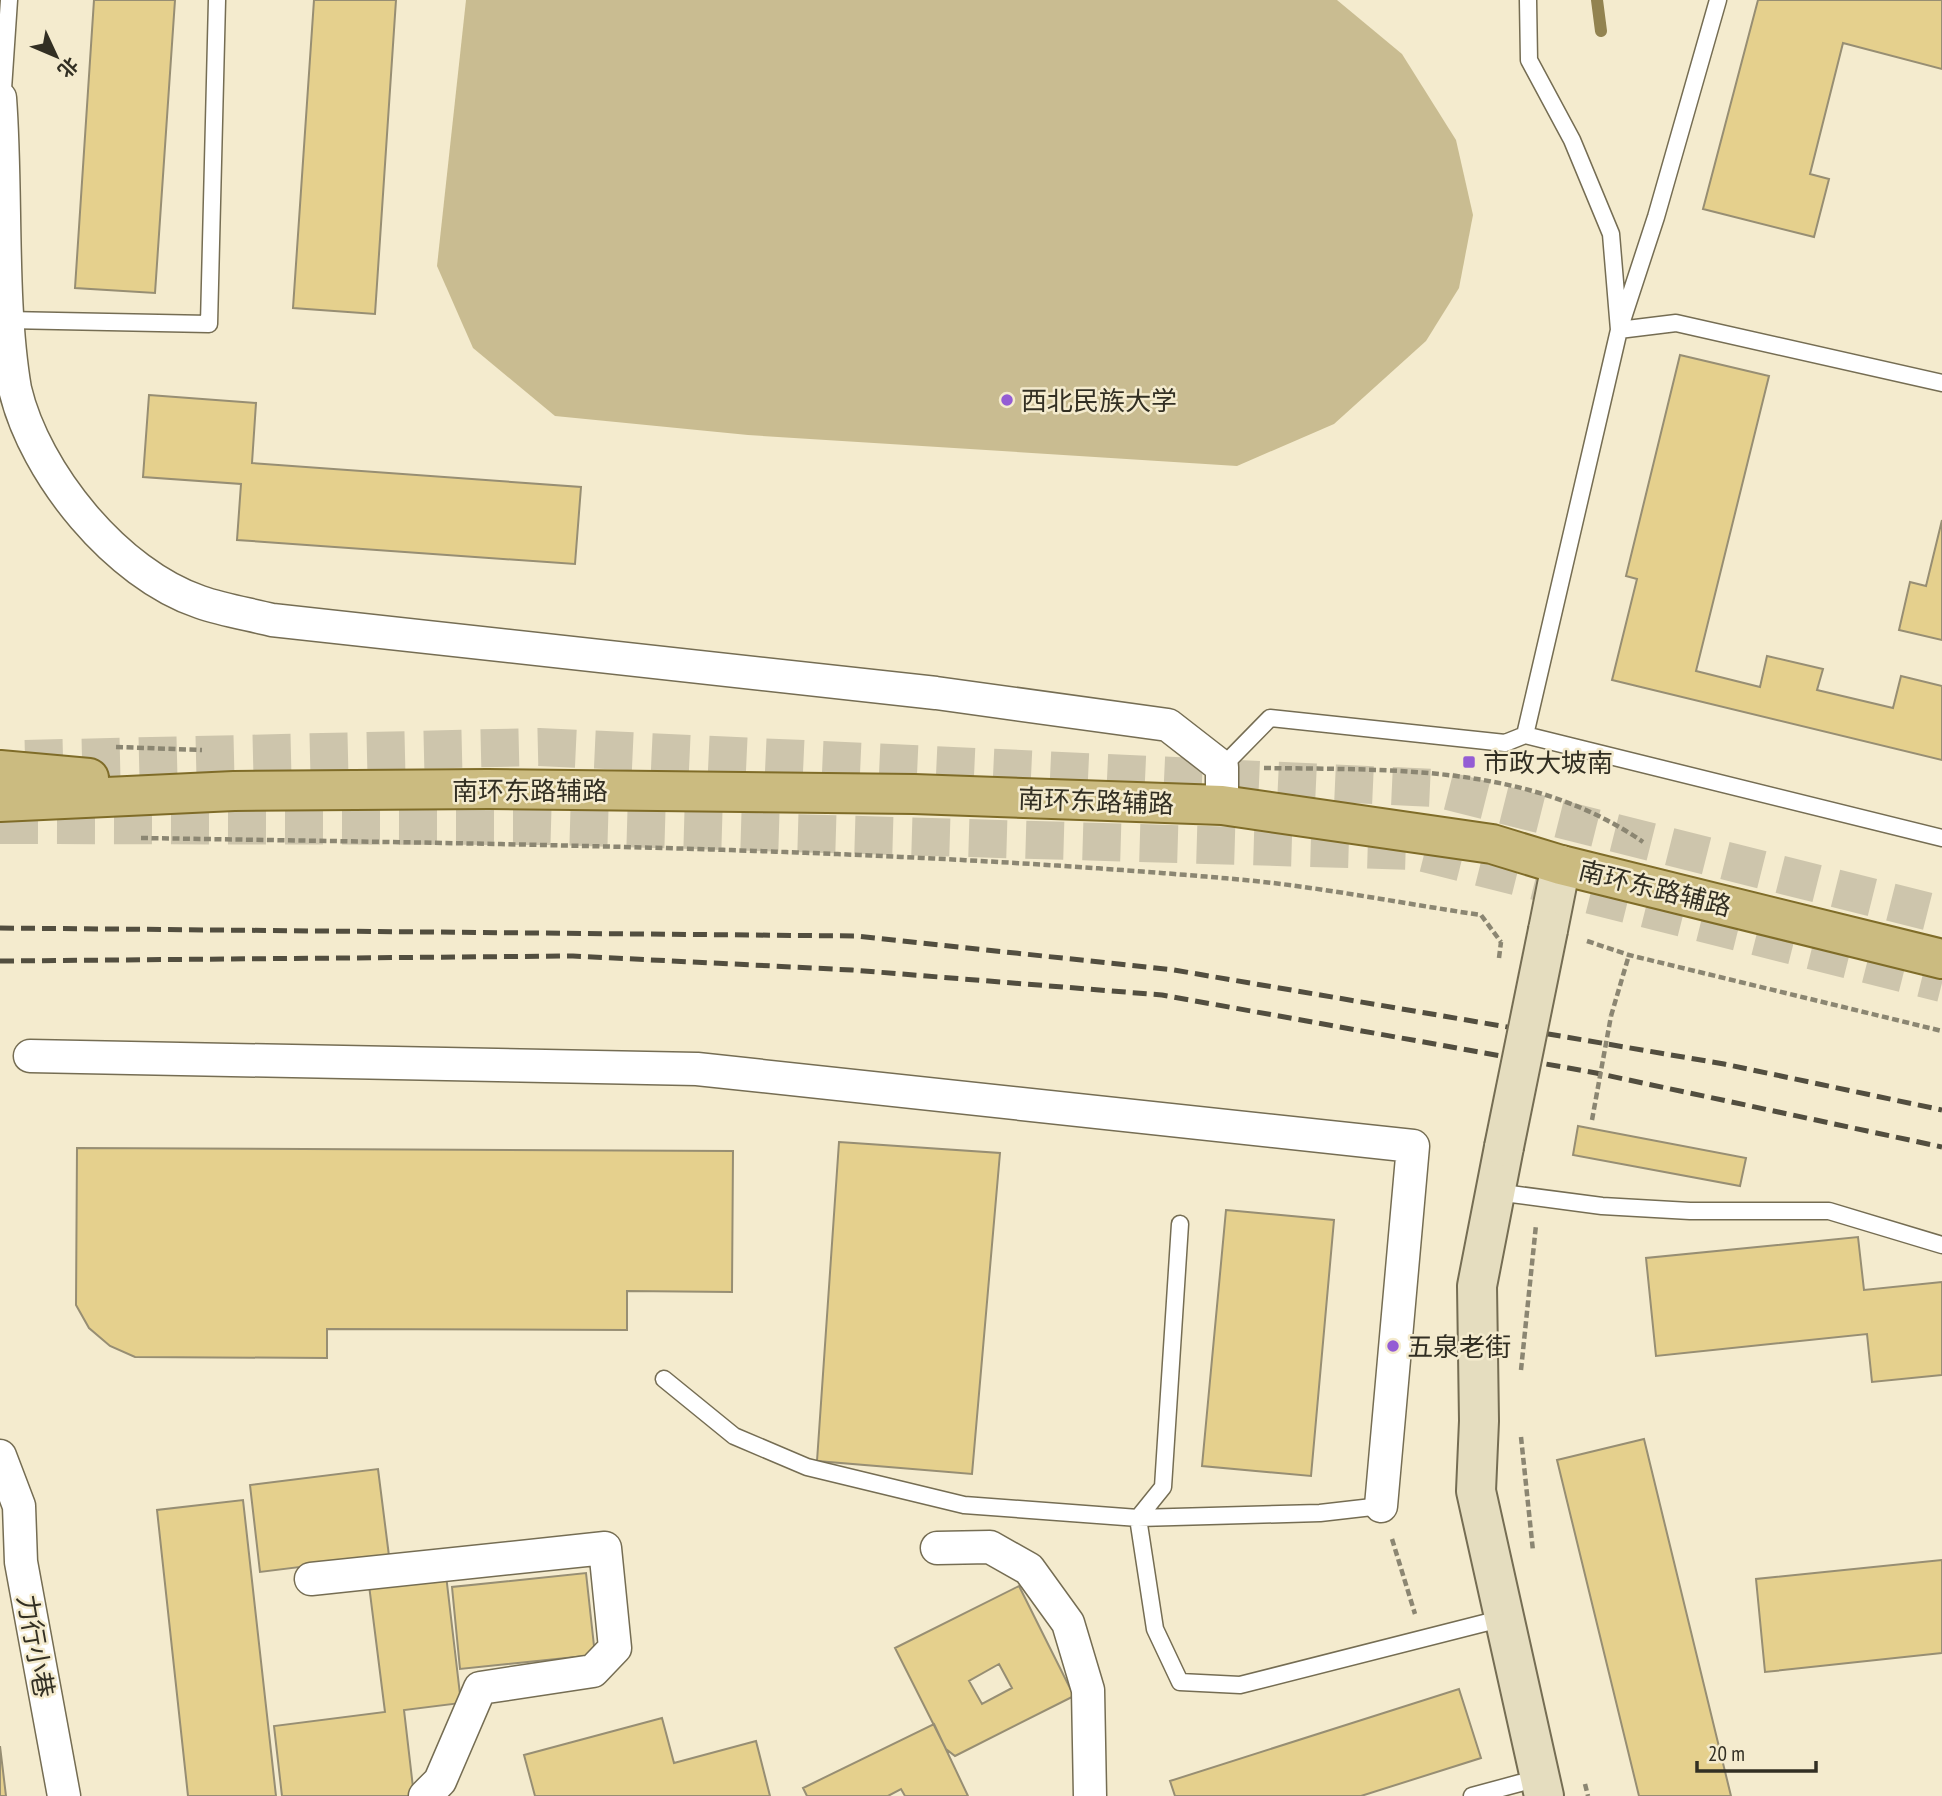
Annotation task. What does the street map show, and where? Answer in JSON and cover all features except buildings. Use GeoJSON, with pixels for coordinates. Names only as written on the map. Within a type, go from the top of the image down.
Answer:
{"type":"FeatureCollection","features":[{"type":"Feature","properties":{"kind":"main road","name":"南环东路辅路"},"geometry":{"type":"LineString","coordinates":[[0,770],[234,792]]}},
{"type":"Feature","properties":{"kind":"main road","name":"南环东路辅路"},"geometry":{"type":"LineString","coordinates":[[0,802],[234,792],[488,789],[914,794],[1222,805],[1492,844],[1561,865],[1942,959]]}},
{"type":"Feature","properties":{"kind":"street"},"geometry":{"type":"LineString","coordinates":[[1,108],[7,320],[15,389],[32,436],[47,465],[105,540],[141,570],[198,601],[272,621],[936,693],[1168,725],[1222,767],[1222,805]]}},
{"type":"Feature","properties":{"kind":"street"},"geometry":{"type":"LineString","coordinates":[[1532,1789],[1504,1618],[1476,1491],[1479,1421],[1477,1286],[1561,865]]}},
{"type":"Feature","properties":{"kind":"street"},"geometry":{"type":"LineString","coordinates":[[30,1056],[697,1069],[1413,1146],[1381,1506]]}},
{"type":"Feature","properties":{"kind":"street","name":"力行小巷"},"geometry":{"type":"LineString","coordinates":[[0,1455],[19,1506],[21,1562],[64,1796]]}},
{"type":"Feature","properties":{"kind":"street"},"geometry":{"type":"LineString","coordinates":[[311,1579],[605,1548],[615,1648],[593,1671],[480,1688],[440,1781],[425,1796]]}},
{"type":"Feature","properties":{"kind":"street"},"geometry":{"type":"LineString","coordinates":[[937,1548],[990,1548],[1029,1569],[1068,1623],[1088,1690],[1090,1796]]}},
{"type":"Feature","properties":{"kind":"lane"},"geometry":{"type":"LineString","coordinates":[[1,108],[9,0]]}},
{"type":"Feature","properties":{"kind":"lane"},"geometry":{"type":"LineString","coordinates":[[7,320],[209,324],[217,0]]}},
{"type":"Feature","properties":{"kind":"lane"},"geometry":{"type":"LineString","coordinates":[[1528,0],[1529,60],[1572,140],[1611,234],[1619,330]]}},
{"type":"Feature","properties":{"kind":"lane"},"geometry":{"type":"LineString","coordinates":[[1525,735],[1619,330],[1656,217],[1718,0]]}},
{"type":"Feature","properties":{"kind":"lane"},"geometry":{"type":"LineString","coordinates":[[1619,330],[1676,323],[1942,383]]}},
{"type":"Feature","properties":{"kind":"lane"},"geometry":{"type":"LineString","coordinates":[[1222,767],[1270,718],[1505,743],[1525,735],[1942,838]]}},
{"type":"Feature","properties":{"kind":"lane"},"geometry":{"type":"LineString","coordinates":[[1496,1192],[1602,1206],[1690,1211],[1829,1211],[1930,1244],[1942,1245]]}},
{"type":"Feature","properties":{"kind":"lane"},"geometry":{"type":"LineString","coordinates":[[1180,1224],[1163,1487],[1139,1518],[1155,1629],[1180,1682],[1240,1685],[1504,1618]]}},
{"type":"Feature","properties":{"kind":"lane"},"geometry":{"type":"LineString","coordinates":[[664,1379],[734,1436],[807,1467],[964,1505],[1139,1518],[1320,1513],[1381,1506]]}},
{"type":"Feature","properties":{"kind":"lane"},"geometry":{"type":"LineString","coordinates":[[1472,1796],[1532,1789]]}},
{"type":"Feature","properties":{"kind":"path"},"geometry":{"type":"LineString","coordinates":[[133,838],[512,844],[879,857],[1237,879],[1481,915],[1501,942]]}},
{"type":"Feature","properties":{"kind":"path"},"geometry":{"type":"LineString","coordinates":[[1587,941],[1629,955],[1942,1031]]}},
{"type":"Feature","properties":{"kind":"path"},"geometry":{"type":"LineString","coordinates":[[1592,1119],[1611,1016],[1629,955]]}},
{"type":"Feature","properties":{"kind":"path"},"geometry":{"type":"LineString","coordinates":[[1520,1376],[1539,1198]]}},
{"type":"Feature","properties":{"kind":"path"},"geometry":{"type":"LineString","coordinates":[[1520,1430],[1534,1562]]}},
{"type":"Feature","properties":{"kind":"path"},"geometry":{"type":"LineString","coordinates":[[1381,1506],[1423,1638]]}},
{"type":"Feature","properties":{"kind":"path"},"geometry":{"type":"LineString","coordinates":[[1582,1771],[1588,1796]]}},
{"type":"Feature","properties":{"kind":"shaded area"},"geometry":{"type":"Polygon","coordinates":[[[466,0],[1337,0],[1402,54],[1456,140],[1473,215],[1459,288],[1426,341],[1334,424],[1237,466],[748,435],[555,416],[473,348],[437,266],[466,0]]]}},
{"type":"Feature","properties":{"kind":"waterway"},"geometry":{"type":"LineString","coordinates":[[1597,0],[1601,31]]}},
{"type":"Feature","properties":{"kind":"tunnel"},"geometry":{"type":"LineString","coordinates":[[25,759],[539,747],[1436,788],[1942,915]]}},
{"type":"Feature","properties":{"kind":"tunnel"},"geometry":{"type":"LineString","coordinates":[[0,825],[550,826],[1416,851],[1942,983]]}},
{"type":"Feature","properties":{"kind":"railway"},"geometry":{"type":"LineString","coordinates":[[0,928],[856,936],[1174,970],[1724,1064],[1942,1110]]}},
{"type":"Feature","properties":{"kind":"railway"},"geometry":{"type":"LineString","coordinates":[[0,961],[573,956],[852,970],[1162,995],[1596,1073],[1942,1147]]}},
{"type":"Feature","properties":{"kind":"place","name":"西北民族大学"},"geometry":{"type":"Point","coordinates":[1007,400]}},
{"type":"Feature","properties":{"kind":"place","name":"市政大坡南"},"geometry":{"type":"Point","coordinates":[1469,762]}},
{"type":"Feature","properties":{"kind":"place","name":"五泉老街"},"geometry":{"type":"Point","coordinates":[1393,1346]}}]}
